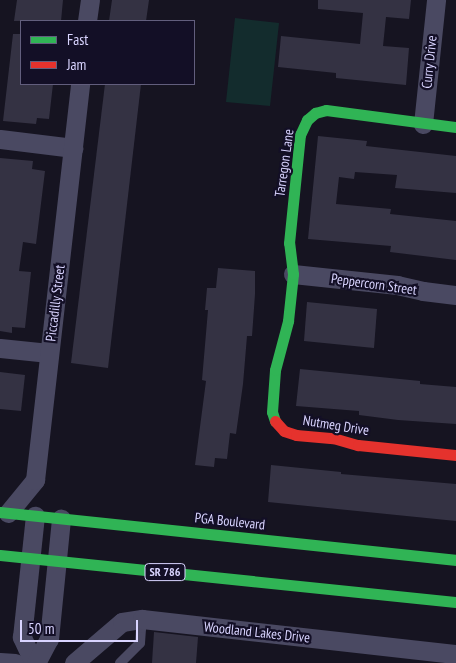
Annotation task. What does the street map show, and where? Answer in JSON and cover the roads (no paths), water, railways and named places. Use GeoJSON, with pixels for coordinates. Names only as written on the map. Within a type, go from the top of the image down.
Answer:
{"type":"FeatureCollection","features":[{"type":"Feature","properties":{"kind":"main road","name":"Tarregon Lane"},"geometry":{"type":"LineString","coordinates":[[293,274],[289,243],[300,135],[306,120],[316,113],[326,110],[456,127]]}},
{"type":"Feature","properties":{"kind":"main road","name":"Nutmeg Drive"},"geometry":{"type":"LineString","coordinates":[[293,274],[288,321],[275,370],[272,412],[276,423],[284,431],[296,434],[333,438],[358,445],[456,455]]}},
{"type":"Feature","properties":{"kind":"main road","name":"PGA Boulevard"},"geometry":{"type":"LineString","coordinates":[[4,513],[456,560]]}},
{"type":"Feature","properties":{"kind":"main road","name":"SR 786"},"geometry":{"type":"LineString","coordinates":[[0,555],[456,602]]}},
{"type":"Feature","properties":{"kind":"street"},"geometry":{"type":"LineString","coordinates":[[87,20],[90,0]]}},
{"type":"Feature","properties":{"kind":"street","name":"Curry Drive"},"geometry":{"type":"LineString","coordinates":[[423,124],[436,0]]}},
{"type":"Feature","properties":{"kind":"street","name":"Piccadilly Street"},"geometry":{"type":"LineString","coordinates":[[4,513],[35,480],[80,85]]}},
{"type":"Feature","properties":{"kind":"street"},"geometry":{"type":"LineString","coordinates":[[0,139],[73,148]]}},
{"type":"Feature","properties":{"kind":"street","name":"Peppercorn Street"},"geometry":{"type":"LineString","coordinates":[[293,274],[397,285],[423,292],[456,295]]}},
{"type":"Feature","properties":{"kind":"street"},"geometry":{"type":"LineString","coordinates":[[0,348],[49,354]]}},
{"type":"Feature","properties":{"kind":"street"},"geometry":{"type":"LineString","coordinates":[[35,516],[22,637],[35,663]]}},
{"type":"Feature","properties":{"kind":"street"},"geometry":{"type":"LineString","coordinates":[[35,663],[49,639],[61,519]]}},
{"type":"Feature","properties":{"kind":"street","name":"Woodland Lakes Drive"},"geometry":{"type":"LineString","coordinates":[[82,661],[122,622],[139,620],[456,654]]}},
{"type":"Feature","properties":{"kind":"street"},"geometry":{"type":"LineString","coordinates":[[0,662],[15,663]]}},
{"type":"Feature","properties":{"kind":"lane"},"geometry":{"type":"LineString","coordinates":[[120,663],[140,643],[141,628],[139,620]]}}]}
